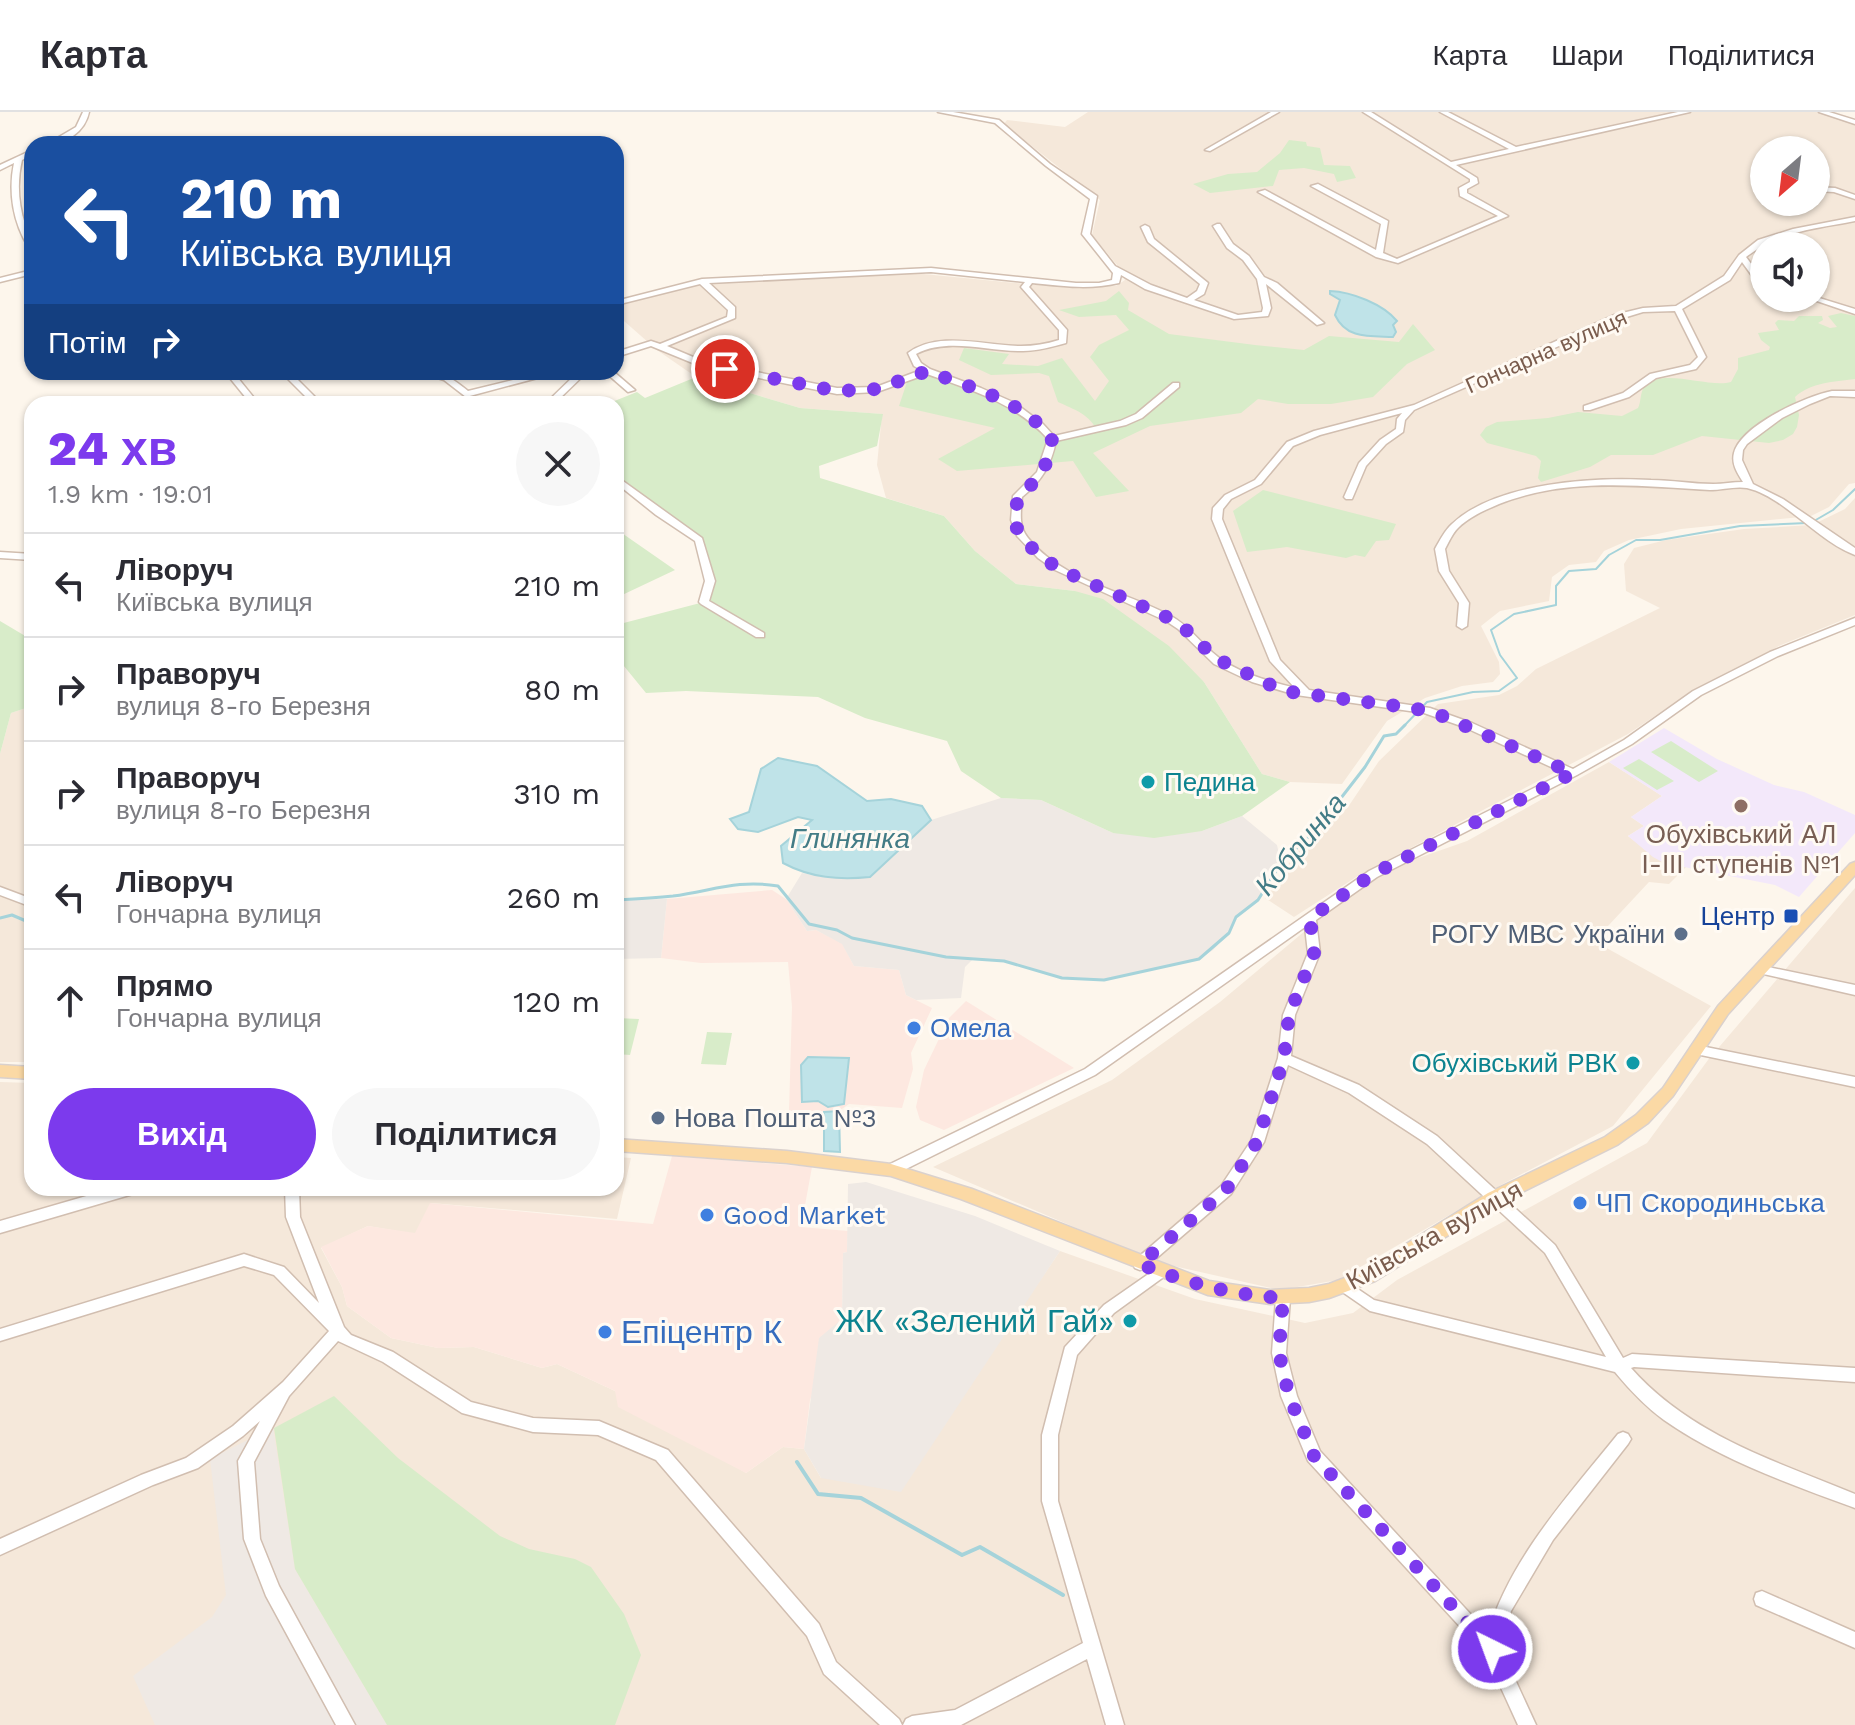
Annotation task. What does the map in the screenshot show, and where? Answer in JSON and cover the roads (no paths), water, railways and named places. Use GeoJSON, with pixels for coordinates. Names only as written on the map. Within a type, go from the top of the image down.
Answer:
{"type":"FeatureCollection","features":[{"type":"Feature","properties":{"kind":"main road","name":"Київська вулиця"},"geometry":{"type":"LineString","coordinates":[[624,1146],[787,1157],[891,1170],[966,1194],[1160,1272],[1208,1288],[1247,1296],[1304,1298],[1346,1287],[1369,1276],[1494,1198],[1611,1141],[1642,1119],[1668,1092],[1723,1010],[1855,867]]}},
{"type":"Feature","properties":{"kind":"main road"},"geometry":{"type":"LineString","coordinates":[[0,1071],[24,1072]]}},
{"type":"Feature","properties":{"kind":"street"},"geometry":{"type":"LineString","coordinates":[[67,136],[79,130],[85,122],[86,112]]}},
{"type":"Feature","properties":{"kind":"street"},"geometry":{"type":"LineString","coordinates":[[624,301],[702,281],[931,270],[1029,282],[1099,285],[1116,281],[1114,268],[1086,234],[1094,198],[1048,165],[997,121],[941,112]]}},
{"type":"Feature","properties":{"kind":"street"},"geometry":{"type":"LineString","coordinates":[[1208,150],[1276,112]]}},
{"type":"Feature","properties":{"kind":"street"},"geometry":{"type":"LineString","coordinates":[[1262,192],[1379,255],[1398,261],[1504,216],[1463,194],[1463,188],[1474,183],[1473,178],[1366,112]]}},
{"type":"Feature","properties":{"kind":"street"},"geometry":{"type":"LineString","coordinates":[[1443,112],[1514,149]]}},
{"type":"Feature","properties":{"kind":"street"},"geometry":{"type":"LineString","coordinates":[[1450,164],[1687,112]]}},
{"type":"Feature","properties":{"kind":"street"},"geometry":{"type":"LineString","coordinates":[[1822,112],[1855,122]]}},
{"type":"Feature","properties":{"kind":"street"},"geometry":{"type":"LineString","coordinates":[[0,168],[24,156]]}},
{"type":"Feature","properties":{"kind":"street"},"geometry":{"type":"LineString","coordinates":[[19,159],[15,199],[24,236]]}},
{"type":"Feature","properties":{"kind":"street"},"geometry":{"type":"LineString","coordinates":[[1315,186],[1385,223],[1379,255]]}},
{"type":"Feature","properties":{"kind":"street"},"geometry":{"type":"LineString","coordinates":[[1830,190],[1855,197]]}},
{"type":"Feature","properties":{"kind":"street","name":"Гончарна вулиця"},"geometry":{"type":"LineString","coordinates":[[1349,497],[1362,465],[1383,442],[1400,430],[1404,414],[1617,317],[1643,310],[1678,308],[1727,278],[1742,257],[1761,242],[1793,231],[1855,219]]}},
{"type":"Feature","properties":{"kind":"street"},"geometry":{"type":"LineString","coordinates":[[1114,268],[1137,282],[1237,317],[1265,314],[1267,308],[1261,279],[1246,258],[1230,246],[1217,226]]}},
{"type":"Feature","properties":{"kind":"street"},"geometry":{"type":"LineString","coordinates":[[1145,227],[1151,240],[1204,283],[1201,292],[1189,300]]}},
{"type":"Feature","properties":{"kind":"street"},"geometry":{"type":"LineString","coordinates":[[1742,257],[1750,268]]}},
{"type":"Feature","properties":{"kind":"street"},"geometry":{"type":"LineString","coordinates":[[0,280],[24,274]]}},
{"type":"Feature","properties":{"kind":"street"},"geometry":{"type":"LineString","coordinates":[[1261,279],[1274,285],[1320,323]]}},
{"type":"Feature","properties":{"kind":"street"},"geometry":{"type":"LineString","coordinates":[[663,345],[731,318],[732,309],[702,281]]}},
{"type":"Feature","properties":{"kind":"street"},"geometry":{"type":"LineString","coordinates":[[1029,282],[1025,287],[1063,330],[1063,341],[1056,345],[1003,350],[940,342],[923,344],[912,353],[913,358],[927,371],[1011,405],[1031,417],[1052,439]]}},
{"type":"Feature","properties":{"kind":"street"},"geometry":{"type":"LineString","coordinates":[[1830,304],[1855,312]]}},
{"type":"Feature","properties":{"kind":"street"},"geometry":{"type":"LineString","coordinates":[[1587,408],[1626,395],[1653,376],[1693,367],[1700,362],[1702,357],[1678,308]]}},
{"type":"Feature","properties":{"kind":"street"},"geometry":{"type":"LineString","coordinates":[[624,352],[651,343],[663,345],[703,364],[837,391],[877,389],[927,371]]}},
{"type":"Feature","properties":{"kind":"street"},"geometry":{"type":"LineString","coordinates":[[236,380],[248,396]]}},
{"type":"Feature","properties":{"kind":"street"},"geometry":{"type":"LineString","coordinates":[[293,380],[310,396]]}},
{"type":"Feature","properties":{"kind":"street"},"geometry":{"type":"LineString","coordinates":[[449,380],[466,394],[477,394],[527,380]]}},
{"type":"Feature","properties":{"kind":"street"},"geometry":{"type":"LineString","coordinates":[[558,396],[574,380]]}},
{"type":"Feature","properties":{"kind":"street"},"geometry":{"type":"LineString","coordinates":[[619,380],[631,390]]}},
{"type":"Feature","properties":{"kind":"street"},"geometry":{"type":"LineString","coordinates":[[1052,439],[1123,423],[1139,416],[1176,385]]}},
{"type":"Feature","properties":{"kind":"street"},"geometry":{"type":"LineString","coordinates":[[1855,394],[1829,394],[1791,408],[1746,440],[1739,447],[1737,462],[1749,485],[1806,518],[1855,552]]}},
{"type":"Feature","properties":{"kind":"street","name":"Гончарна вулиця"},"geometry":{"type":"LineString","coordinates":[[1306,693],[1275,661],[1217,519],[1218,508],[1228,497],[1258,482],[1290,444],[1317,433],[1417,407]]}},
{"type":"Feature","properties":{"kind":"street"},"geometry":{"type":"LineString","coordinates":[[1052,439],[1047,468],[1036,482],[1018,496],[1014,523],[1023,539],[1061,570],[1171,619],[1197,638],[1211,656],[1283,691],[1426,710],[1468,725],[1573,773]]}},
{"type":"Feature","properties":{"kind":"street"},"geometry":{"type":"LineString","coordinates":[[1462,626],[1464,603],[1444,571],[1440,549],[1455,525],[1480,507],[1529,492],[1578,482],[1689,483],[1715,487],[1749,485]]}},
{"type":"Feature","properties":{"kind":"street"},"geometry":{"type":"LineString","coordinates":[[624,485],[699,540],[710,581],[704,602],[760,635]]}},
{"type":"Feature","properties":{"kind":"street"},"geometry":{"type":"LineString","coordinates":[[0,555],[24,556]]}},
{"type":"Feature","properties":{"kind":"street"},"geometry":{"type":"LineString","coordinates":[[891,1170],[1090,1072],[1373,874],[1573,773],[1628,742],[1697,693],[1774,654],[1855,621]]}},
{"type":"Feature","properties":{"kind":"street"},"geometry":{"type":"LineString","coordinates":[[0,891],[24,900]]}},
{"type":"Feature","properties":{"kind":"street"},"geometry":{"type":"LineString","coordinates":[[1140,1264],[1226,1190],[1257,1142],[1284,1058],[1289,1015],[1314,953],[1310,918]]}},
{"type":"Feature","properties":{"kind":"street"},"geometry":{"type":"LineString","coordinates":[[1763,970],[1855,990]]}},
{"type":"Feature","properties":{"kind":"street"},"geometry":{"type":"LineString","coordinates":[[1696,1050],[1855,1082]]}},
{"type":"Feature","properties":{"kind":"street"},"geometry":{"type":"LineString","coordinates":[[1284,1058],[1354,1089],[1432,1140],[1550,1249],[1620,1367],[1638,1391],[1686,1428],[1855,1501]]}},
{"type":"Feature","properties":{"kind":"street"},"geometry":{"type":"LineString","coordinates":[[0,1227],[106,1196]]}},
{"type":"Feature","properties":{"kind":"street"},"geometry":{"type":"LineString","coordinates":[[292,1196],[293,1217],[338,1331]]}},
{"type":"Feature","properties":{"kind":"street"},"geometry":{"type":"LineString","coordinates":[[0,1335],[244,1260],[279,1271],[346,1339],[388,1357],[467,1408],[533,1425],[599,1428],[662,1455],[813,1630],[830,1668],[893,1725]]}},
{"type":"Feature","properties":{"kind":"street"},"geometry":{"type":"LineString","coordinates":[[1115,1725],[1050,1501],[1050,1435],[1070,1352],[1109,1309],[1160,1272]]}},
{"type":"Feature","properties":{"kind":"street"},"geometry":{"type":"LineString","coordinates":[[1346,1287],[1370,1305],[1620,1367],[1632,1360],[1855,1375]]}},
{"type":"Feature","properties":{"kind":"street"},"geometry":{"type":"LineString","coordinates":[[1283,1298],[1279,1353],[1289,1396],[1314,1456],[1492,1649],[1527,1725]]}},
{"type":"Feature","properties":{"kind":"street"},"geometry":{"type":"LineString","coordinates":[[0,1547],[147,1480],[192,1463],[238,1431],[288,1387],[338,1331]]}},
{"type":"Feature","properties":{"kind":"street"},"geometry":{"type":"LineString","coordinates":[[288,1387],[246,1461],[252,1539],[272,1590],[346,1725]]}},
{"type":"Feature","properties":{"kind":"street"},"geometry":{"type":"LineString","coordinates":[[1492,1649],[1504,1608],[1547,1535],[1623,1439]]}},
{"type":"Feature","properties":{"kind":"street"},"geometry":{"type":"LineString","coordinates":[[1762,1599],[1855,1640]]}},
{"type":"Feature","properties":{"kind":"street"},"geometry":{"type":"LineString","coordinates":[[912,1725],[957,1718],[1091,1648]]}},
{"type":"Feature","properties":{"kind":"water"},"geometry":{"type":"Polygon","coordinates":[[[1330,291],[1357,296],[1384,309],[1397,321],[1393,325],[1396,332],[1393,337],[1359,335],[1345,328],[1335,315],[1340,300],[1330,291]]]}},
{"type":"Feature","properties":{"kind":"water","name":"Глинянка"},"geometry":{"type":"Polygon","coordinates":[[[778,758],[817,766],[867,801],[891,799],[922,806],[931,820],[870,877],[825,877],[794,868],[783,863],[781,846],[812,820],[798,817],[758,832],[738,829],[730,819],[749,812],[761,769],[778,758]]]}},
{"type":"Feature","properties":{"kind":"water"},"geometry":{"type":"Polygon","coordinates":[[[808,1057],[849,1058],[844,1104],[828,1107],[818,1101],[802,1102],[801,1065],[808,1057]]]}},
{"type":"Feature","properties":{"kind":"water"},"geometry":{"type":"Polygon","coordinates":[[[839,1111],[840,1152],[824,1151],[824,1112],[839,1111]]]}},
{"type":"Feature","properties":{"kind":"waterway","name":"Кобринка"},"geometry":{"type":"LineString","coordinates":[[1814,521],[1833,510],[1855,489]]}},
{"type":"Feature","properties":{"kind":"waterway","name":"Кобринка"},"geometry":{"type":"LineString","coordinates":[[1403,727],[1427,702],[1473,692],[1499,691],[1517,678],[1500,655],[1491,630],[1514,614],[1556,605],[1556,586],[1569,571],[1596,569],[1609,555],[1636,540],[1660,540],[1740,526],[1807,523]]}},
{"type":"Feature","properties":{"kind":"waterway","name":"Кобринка"},"geometry":{"type":"LineString","coordinates":[[624,899],[673,896],[737,885],[778,886],[809,924],[837,930],[852,938],[946,957],[1004,961],[1062,978],[1104,980],[1199,959],[1229,933],[1236,917],[1258,900],[1281,863],[1317,829],[1365,767],[1384,736],[1396,734],[1403,727]]}},
{"type":"Feature","properties":{"kind":"waterway","name":"Кобринка"},"geometry":{"type":"LineString","coordinates":[[0,918],[12,915],[24,920]]}},
{"type":"Feature","properties":{"kind":"waterway"},"geometry":{"type":"LineString","coordinates":[[797,1462],[818,1494],[861,1498],[962,1555],[980,1547],[1063,1595]]}},
{"type":"Feature","properties":{"kind":"place","name":"Педина"},"geometry":{"type":"Point","coordinates":[1148,782]}},
{"type":"Feature","properties":{"kind":"place","name":"Обухівський АЛ І-ІІІ ступенів №1"},"geometry":{"type":"Point","coordinates":[1741,806]}},
{"type":"Feature","properties":{"kind":"place","name":"Центр"},"geometry":{"type":"Point","coordinates":[1791,916]}},
{"type":"Feature","properties":{"kind":"place","name":"РОГУ МВС України"},"geometry":{"type":"Point","coordinates":[1681,934]}},
{"type":"Feature","properties":{"kind":"place","name":"Омела"},"geometry":{"type":"Point","coordinates":[914,1028]}},
{"type":"Feature","properties":{"kind":"place","name":"Обухівський РВК"},"geometry":{"type":"Point","coordinates":[1633,1063]}},
{"type":"Feature","properties":{"kind":"place","name":"Нова Пошта №3"},"geometry":{"type":"Point","coordinates":[658,1118]}},
{"type":"Feature","properties":{"kind":"place","name":"ЧП Скородиньська"},"geometry":{"type":"Point","coordinates":[1580,1203]}},
{"type":"Feature","properties":{"kind":"place","name":"Good Market"},"geometry":{"type":"Point","coordinates":[707,1215]}},
{"type":"Feature","properties":{"kind":"place","name":"ЖК «Зелений Гай»"},"geometry":{"type":"Point","coordinates":[1130,1321]}},
{"type":"Feature","properties":{"kind":"place","name":"Епіцентр К"},"geometry":{"type":"Point","coordinates":[605,1332]}}]}
